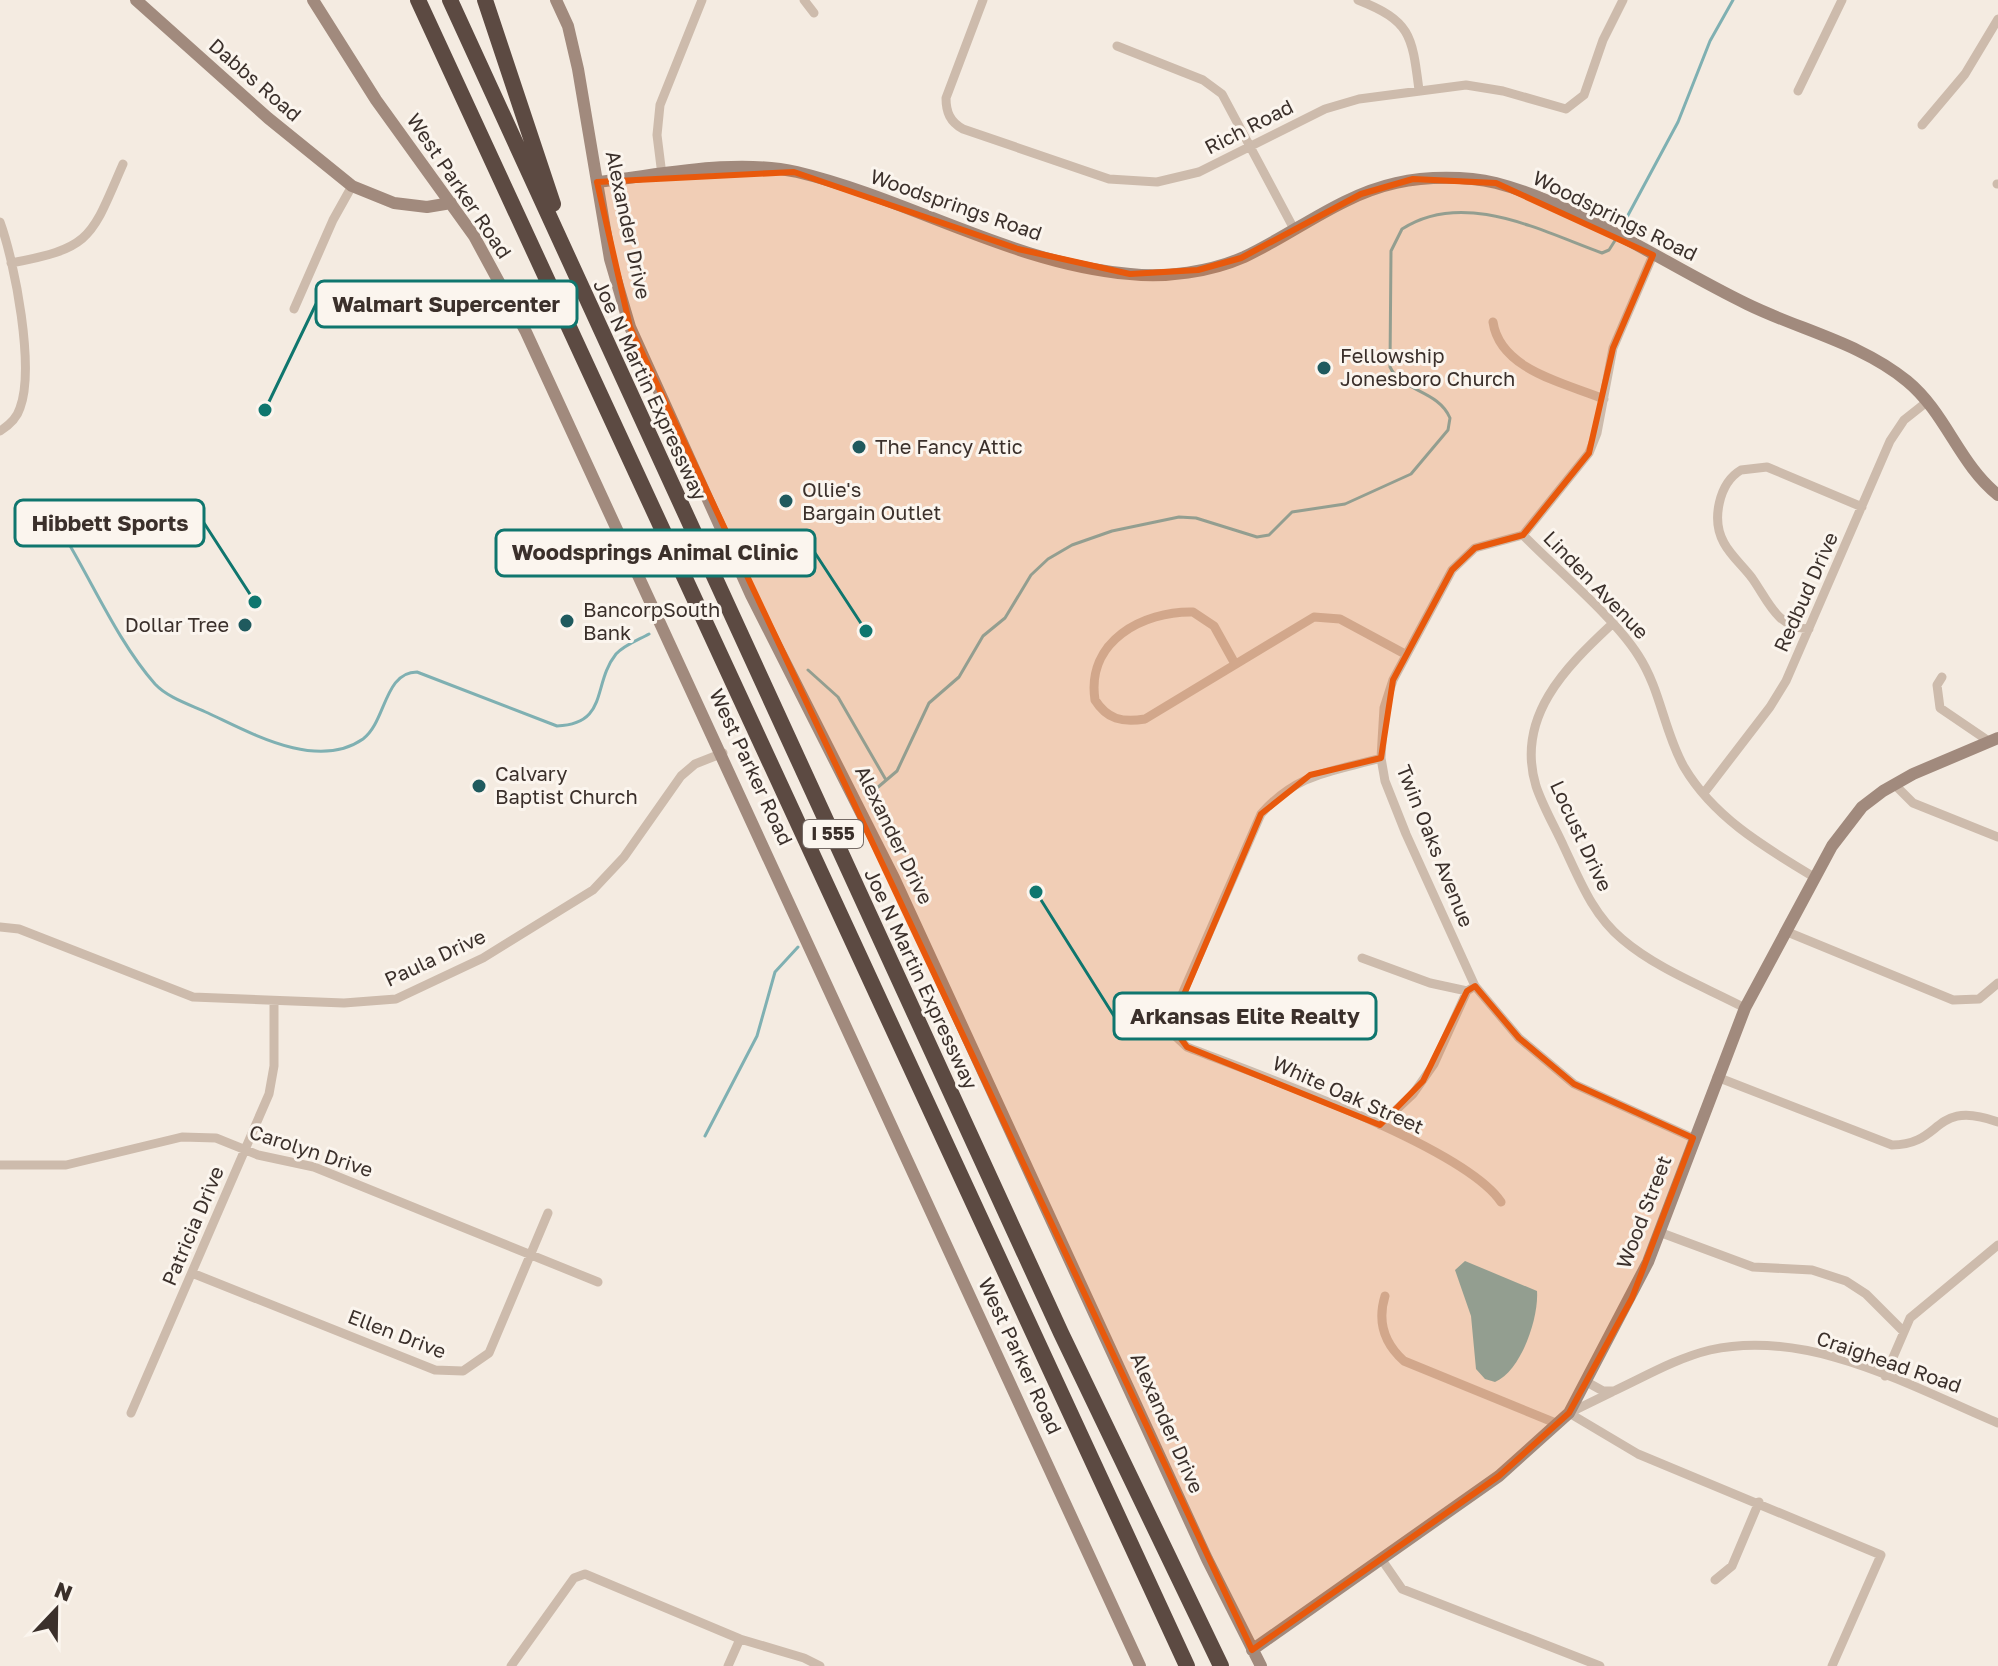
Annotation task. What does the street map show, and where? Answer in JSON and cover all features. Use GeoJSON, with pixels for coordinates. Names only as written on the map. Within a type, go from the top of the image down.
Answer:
{"type":"FeatureCollection","features":[{"type":"Feature","properties":{"kind":"highway","name":"I 555"},"geometry":{"type":"LineString","coordinates":[[418,0],[1186,1664]]}},
{"type":"Feature","properties":{"kind":"highway","name":"Joe N Martin Expressway"},"geometry":{"type":"LineString","coordinates":[[450,0],[1061,1333],[1221,1666]]}},
{"type":"Feature","properties":{"kind":"highway"},"geometry":{"type":"LineString","coordinates":[[485,0],[579,282]]}},
{"type":"Feature","properties":{"kind":"street","name":"Dabbs Road"},"geometry":{"type":"LineString","coordinates":[[136,0],[268,118],[352,186],[394,203],[427,207],[451,203]]}},
{"type":"Feature","properties":{"kind":"street","name":"West Parker Road"},"geometry":{"type":"LineString","coordinates":[[313,0],[376,100],[474,236],[526,332],[723,753],[1140,1666]]}},
{"type":"Feature","properties":{"kind":"street","name":"Alexander Drive"},"geometry":{"type":"LineString","coordinates":[[556,0],[568,26],[578,69],[613,270],[630,327],[751,595],[894,878],[1261,1666]]}},
{"type":"Feature","properties":{"kind":"street"},"geometry":{"type":"LineString","coordinates":[[662,175],[657,135],[660,105],[702,0]]}},
{"type":"Feature","properties":{"kind":"street"},"geometry":{"type":"LineString","coordinates":[[804,0],[814,13]]}},
{"type":"Feature","properties":{"kind":"street","name":"Rich Road"},"geometry":{"type":"LineString","coordinates":[[983,0],[946,98],[949,115],[963,129],[1109,179],[1138,183],[1190,176],[1325,109],[1359,99],[1475,85],[1556,109],[1572,106],[1584,95],[1600,49],[1623,0]]}},
{"type":"Feature","properties":{"kind":"street"},"geometry":{"type":"LineString","coordinates":[[1358,0],[1385,11],[1403,25],[1413,44],[1419,90]]}},
{"type":"Feature","properties":{"kind":"street"},"geometry":{"type":"LineString","coordinates":[[1798,91],[1842,0]]}},
{"type":"Feature","properties":{"kind":"street"},"geometry":{"type":"LineString","coordinates":[[1922,125],[1965,74],[1998,19]]}},
{"type":"Feature","properties":{"kind":"street"},"geometry":{"type":"LineString","coordinates":[[1117,46],[1214,86],[1228,103],[1294,229]]}},
{"type":"Feature","properties":{"kind":"street"},"geometry":{"type":"LineString","coordinates":[[11,263],[65,250],[85,238],[95,228],[123,164]]}},
{"type":"Feature","properties":{"kind":"street","name":"Woodsprings Road"},"geometry":{"type":"LineString","coordinates":[[597,182],[710,169],[794,172],[1018,249],[1096,270],[1130,274],[1198,270],[1241,258],[1361,194],[1413,179],[1496,183],[1543,200],[1749,305],[1855,349],[1891,368],[1928,401],[1973,469],[1998,495]]}},
{"type":"Feature","properties":{"kind":"street"},"geometry":{"type":"LineString","coordinates":[[294,309],[333,220],[352,186]]}},
{"type":"Feature","properties":{"kind":"street"},"geometry":{"type":"LineString","coordinates":[[0,222],[23,321],[23,398],[13,421],[0,431]]}},
{"type":"Feature","properties":{"kind":"street"},"geometry":{"type":"LineString","coordinates":[[1523,535],[1589,453],[1604,399],[1613,348],[1653,255]]}},
{"type":"Feature","properties":{"kind":"street"},"geometry":{"type":"LineString","coordinates":[[1493,322],[1504,348],[1518,362],[1604,399]]}},
{"type":"Feature","properties":{"kind":"street","name":"Redbud Drive"},"geometry":{"type":"LineString","coordinates":[[1704,793],[1770,707],[1809,629],[1896,430],[1910,413],[1928,401]]}},
{"type":"Feature","properties":{"kind":"street"},"geometry":{"type":"LineString","coordinates":[[1809,629],[1794,627],[1775,615],[1725,543],[1718,514],[1724,489],[1736,473],[1758,465],[1862,507]]}},
{"type":"Feature","properties":{"kind":"street","name":"Linden Avenue"},"geometry":{"type":"LineString","coordinates":[[1523,535],[1611,625],[1648,671],[1685,768],[1704,793],[1749,836],[1814,877]]}},
{"type":"Feature","properties":{"kind":"street","name":"Twin Oaks Avenue"},"geometry":{"type":"LineString","coordinates":[[1523,535],[1475,548],[1463,557],[1439,591],[1405,654],[1384,708],[1381,758],[1385,781],[1471,988],[1519,1038],[1574,1084],[1693,1138]]}},
{"type":"Feature","properties":{"kind":"street"},"geometry":{"type":"LineString","coordinates":[[1234,662],[1214,626],[1193,612],[1135,622],[1111,642],[1096,674],[1095,700],[1117,720],[1145,719],[1234,662],[1314,617],[1329,616],[1405,654]]}},
{"type":"Feature","properties":{"kind":"street","name":"Locust Drive"},"geometry":{"type":"LineString","coordinates":[[1611,625],[1563,672],[1541,707],[1534,728],[1531,755],[1537,787],[1588,898],[1605,922],[1643,954],[1745,1008]]}},
{"type":"Feature","properties":{"kind":"street"},"geometry":{"type":"LineString","coordinates":[[1942,677],[1937,685],[1940,708],[1994,740]]}},
{"type":"Feature","properties":{"kind":"street","name":"Wood Street"},"geometry":{"type":"LineString","coordinates":[[1252,1650],[1499,1476],[1569,1413],[1632,1298],[1745,1008],[1814,877],[1848,823],[1874,797],[1894,784],[1994,740]]}},
{"type":"Feature","properties":{"kind":"street","name":"Paula Drive"},"geometry":{"type":"LineString","coordinates":[[0,927],[19,929],[179,993],[223,1000],[396,999],[483,958],[593,890],[624,857],[681,776],[695,764],[723,753]]}},
{"type":"Feature","properties":{"kind":"street","name":"White Oak Street"},"geometry":{"type":"LineString","coordinates":[[1381,758],[1310,775],[1276,797],[1261,814],[1173,1015],[1174,1035],[1187,1047],[1380,1125],[1481,1179],[1501,1202]]}},
{"type":"Feature","properties":{"kind":"street"},"geometry":{"type":"LineString","coordinates":[[1894,784],[1913,803],[1998,837]]}},
{"type":"Feature","properties":{"kind":"street"},"geometry":{"type":"LineString","coordinates":[[1785,931],[1953,1000],[1979,999],[1998,983]]}},
{"type":"Feature","properties":{"kind":"street"},"geometry":{"type":"LineString","coordinates":[[1362,958],[1430,983],[1471,988],[1434,1064],[1413,1094],[1380,1125]]}},
{"type":"Feature","properties":{"kind":"street","name":"Patricia Drive"},"geometry":{"type":"LineString","coordinates":[[131,1413],[271,1086],[274,1001]]}},
{"type":"Feature","properties":{"kind":"street"},"geometry":{"type":"LineString","coordinates":[[1717,1077],[1892,1145],[1918,1141],[1952,1115],[1978,1115],[1998,1122]]}},
{"type":"Feature","properties":{"kind":"street","name":"Carolyn Drive"},"geometry":{"type":"LineString","coordinates":[[0,1165],[66,1165],[196,1136],[216,1138],[245,1150],[314,1167],[531,1252],[598,1282]]}},
{"type":"Feature","properties":{"kind":"street","name":"Ellen Drive"},"geometry":{"type":"LineString","coordinates":[[192,1273],[435,1370],[453,1373],[471,1369],[489,1353],[548,1213]]}},
{"type":"Feature","properties":{"kind":"street"},"geometry":{"type":"LineString","coordinates":[[1659,1232],[1753,1267],[1778,1271],[1812,1270],[1838,1277],[1866,1294],[1903,1331]]}},
{"type":"Feature","properties":{"kind":"street"},"geometry":{"type":"LineString","coordinates":[[1885,1376],[1910,1318],[1996,1248]]}},
{"type":"Feature","properties":{"kind":"street"},"geometry":{"type":"LineString","coordinates":[[1385,1296],[1380,1316],[1384,1335],[1391,1350],[1404,1361],[1558,1424]]}},
{"type":"Feature","properties":{"kind":"street","name":"Craighead Road"},"geometry":{"type":"LineString","coordinates":[[1569,1413],[1690,1356],[1745,1345],[1774,1346],[1820,1354],[1885,1376],[1998,1423]]}},
{"type":"Feature","properties":{"kind":"street"},"geometry":{"type":"LineString","coordinates":[[1585,1381],[1603,1391],[1614,1391]]}},
{"type":"Feature","properties":{"kind":"street"},"geometry":{"type":"LineString","coordinates":[[1569,1413],[1638,1454],[1881,1555],[1832,1666]]}},
{"type":"Feature","properties":{"kind":"street"},"geometry":{"type":"LineString","coordinates":[[1715,1580],[1732,1566],[1759,1502]]}},
{"type":"Feature","properties":{"kind":"street"},"geometry":{"type":"LineString","coordinates":[[1382,1560],[1402,1589],[1600,1666]]}},
{"type":"Feature","properties":{"kind":"street"},"geometry":{"type":"LineString","coordinates":[[511,1666],[574,1578],[585,1574],[740,1639],[804,1658],[820,1666]]}},
{"type":"Feature","properties":{"kind":"street"},"geometry":{"type":"LineString","coordinates":[[728,1666],[740,1639]]}},
{"type":"Feature","properties":{"kind":"highlighted area"},"geometry":{"type":"Polygon","coordinates":[[[794,172],[1018,249],[1130,274],[1198,270],[1241,258],[1361,194],[1413,179],[1496,183],[1653,255],[1613,348],[1589,453],[1523,535],[1475,548],[1452,570],[1393,680],[1381,758],[1310,775],[1261,814],[1171,1025],[1187,1047],[1380,1125],[1423,1081],[1467,991],[1475,986],[1519,1038],[1574,1084],[1693,1138],[1632,1298],[1569,1413],[1499,1476],[1252,1650],[630,327],[597,182],[794,172]]]}},
{"type":"Feature","properties":{"kind":"water"},"geometry":{"type":"Polygon","coordinates":[[[1465,1261],[1537,1291],[1535,1315],[1520,1355],[1513,1367],[1495,1382],[1485,1379],[1476,1369],[1471,1316],[1455,1270],[1465,1261]]]}},
{"type":"Feature","properties":{"kind":"waterway"},"geometry":{"type":"LineString","coordinates":[[1619,232],[1678,122],[1710,41],[1733,0]]}},
{"type":"Feature","properties":{"kind":"waterway"},"geometry":{"type":"LineString","coordinates":[[877,788],[897,771],[929,703],[959,677],[983,636],[1005,618],[1031,575],[1048,559],[1072,545],[1112,531],[1179,517],[1196,518],[1257,537],[1269,535],[1292,512],[1345,504],[1411,474],[1448,430],[1450,418],[1437,402],[1403,382],[1390,367],[1391,251],[1402,229],[1426,218],[1451,213],[1476,213],[1528,225],[1602,253],[1609,250],[1616,239]]}},
{"type":"Feature","properties":{"kind":"waterway"},"geometry":{"type":"LineString","coordinates":[[69,544],[120,634],[160,689],[264,738],[305,750],[345,748],[363,739],[371,731],[398,680],[406,674],[417,672],[557,726],[573,724],[592,710],[616,654],[649,634]]}},
{"type":"Feature","properties":{"kind":"waterway"},"geometry":{"type":"LineString","coordinates":[[808,670],[838,697],[886,780]]}},
{"type":"Feature","properties":{"kind":"waterway"},"geometry":{"type":"LineString","coordinates":[[705,1136],[757,1036],[775,972],[798,947]]}},
{"type":"Feature","properties":{"kind":"place","name":"Fellowship Jonesboro Church"},"geometry":{"type":"Point","coordinates":[1324,368]}},
{"type":"Feature","properties":{"kind":"place","name":"Walmart Supercenter"},"geometry":{"type":"Point","coordinates":[265,410]}},
{"type":"Feature","properties":{"kind":"place","name":"The Fancy Attic"},"geometry":{"type":"Point","coordinates":[859,447]}},
{"type":"Feature","properties":{"kind":"place","name":"Ollie's Bargain Outlet"},"geometry":{"type":"Point","coordinates":[786,501]}},
{"type":"Feature","properties":{"kind":"place","name":"Hibbett Sports"},"geometry":{"type":"Point","coordinates":[255,602]}},
{"type":"Feature","properties":{"kind":"place","name":"BancorpSouth Bank"},"geometry":{"type":"Point","coordinates":[567,621]}},
{"type":"Feature","properties":{"kind":"place","name":"Dollar Tree"},"geometry":{"type":"Point","coordinates":[245,625]}},
{"type":"Feature","properties":{"kind":"place","name":"Woodsprings Animal Clinic"},"geometry":{"type":"Point","coordinates":[866,631]}},
{"type":"Feature","properties":{"kind":"place","name":"Calvary Baptist Church"},"geometry":{"type":"Point","coordinates":[479,786]}},
{"type":"Feature","properties":{"kind":"place","name":"Arkansas Elite Realty"},"geometry":{"type":"Point","coordinates":[1036,892]}}]}
